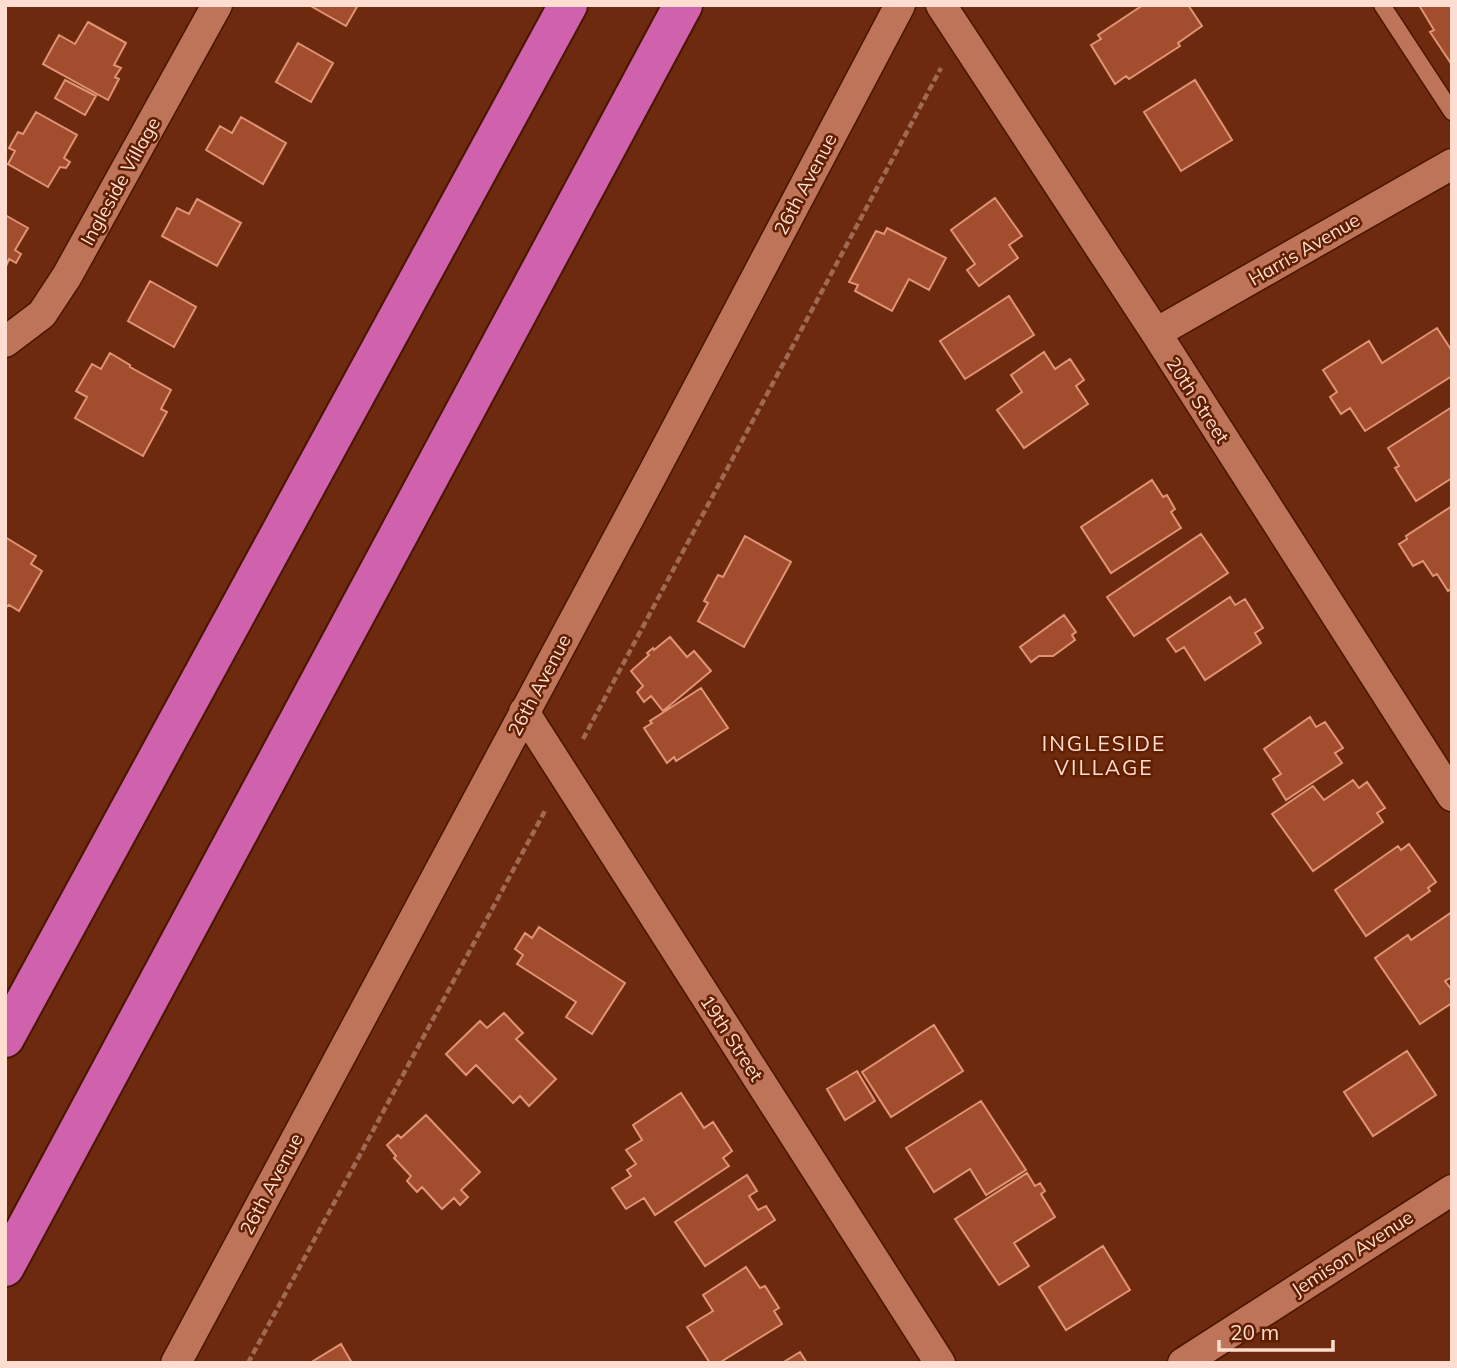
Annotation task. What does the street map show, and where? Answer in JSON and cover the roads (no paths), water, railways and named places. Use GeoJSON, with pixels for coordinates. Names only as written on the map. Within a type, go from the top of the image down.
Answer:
{"type":"FeatureCollection","features":[{"type":"Feature","properties":{"kind":"highway"},"geometry":{"type":"LineString","coordinates":[[5,1038],[568,5]]}},
{"type":"Feature","properties":{"kind":"highway"},"geometry":{"type":"LineString","coordinates":[[5,1267],[683,5]]}},
{"type":"Feature","properties":{"kind":"street","name":"Ingleside Village"},"geometry":{"type":"LineString","coordinates":[[5,342],[42,314],[67,276],[217,5]]}},
{"type":"Feature","properties":{"kind":"street","name":"26th Avenue"},"geometry":{"type":"LineString","coordinates":[[176,1363],[900,5]]}},
{"type":"Feature","properties":{"kind":"street","name":"20th Street"},"geometry":{"type":"LineString","coordinates":[[941,5],[1156,333],[1452,796]]}},
{"type":"Feature","properties":{"kind":"street","name":"Harris Avenue"},"geometry":{"type":"LineString","coordinates":[[1156,333],[1452,164]]}},
{"type":"Feature","properties":{"kind":"street","name":"19th Street"},"geometry":{"type":"LineString","coordinates":[[524,712],[940,1363]]}},
{"type":"Feature","properties":{"kind":"street","name":"Jemison Avenue"},"geometry":{"type":"LineString","coordinates":[[1183,1363],[1452,1190]]}},
{"type":"Feature","properties":{"kind":"lane"},"geometry":{"type":"LineString","coordinates":[[1382,5],[1452,113]]}},
{"type":"Feature","properties":{"kind":"district","name":"INGLESIDE VILLAGE"},"geometry":{"type":"Point","coordinates":[1104,756]}}]}
